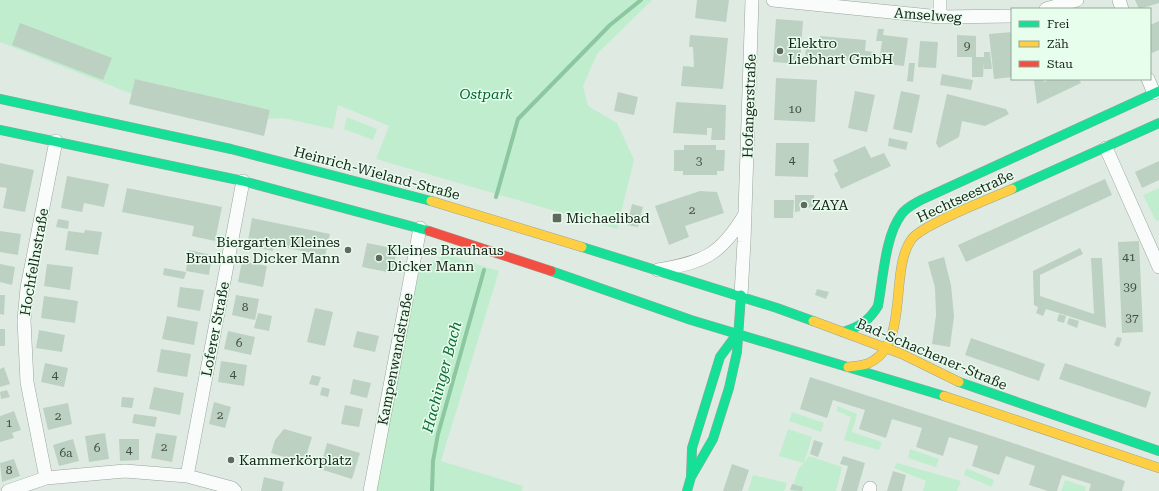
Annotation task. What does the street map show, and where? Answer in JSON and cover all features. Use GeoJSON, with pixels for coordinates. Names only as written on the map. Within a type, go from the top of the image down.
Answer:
{"type":"FeatureCollection","features":[{"type":"Feature","properties":{"kind":"main road","name":"Hechtseestraße"},"geometry":{"type":"LineString","coordinates":[[843,332],[859,327],[872,317],[878,306],[894,230],[901,214],[906,209],[927,197],[1157,92]]}},
{"type":"Feature","properties":{"kind":"main road","name":"Heinrich-Wieland-Straße"},"geometry":{"type":"LineString","coordinates":[[0,99],[231,149],[287,163],[445,205],[741,295]]}},
{"type":"Feature","properties":{"kind":"main road","name":"Hechtseestraße"},"geometry":{"type":"LineString","coordinates":[[887,348],[894,326],[905,254],[911,239],[927,227],[1159,123]]}},
{"type":"Feature","properties":{"kind":"main road"},"geometry":{"type":"LineString","coordinates":[[0,130],[243,182],[420,228],[464,241],[736,334]]}},
{"type":"Feature","properties":{"kind":"main road","name":"Bad-Schachener-Straße"},"geometry":{"type":"LineString","coordinates":[[741,295],[887,348],[964,385],[1159,451]]}},
{"type":"Feature","properties":{"kind":"main road"},"geometry":{"type":"LineString","coordinates":[[691,477],[713,439],[734,368],[737,352],[736,334],[741,295]]}},
{"type":"Feature","properties":{"kind":"main road","name":"Bad-Schachener-Straße"},"geometry":{"type":"LineString","coordinates":[[736,334],[954,399],[1159,468]]}},
{"type":"Feature","properties":{"kind":"main road"},"geometry":{"type":"LineString","coordinates":[[687,491],[691,477],[692,448],[720,358],[725,348],[736,334]]}},
{"type":"Feature","properties":{"kind":"main road"},"geometry":{"type":"LineString","coordinates":[[853,336],[860,348]]}},
{"type":"Feature","properties":{"kind":"main road"},"geometry":{"type":"LineString","coordinates":[[843,367],[862,367],[875,359],[887,348]]}},
{"type":"Feature","properties":{"kind":"main road"},"geometry":{"type":"LineString","coordinates":[[843,367],[859,359]]}},
{"type":"Feature","properties":{"kind":"street","name":"Hofangerstraße"},"geometry":{"type":"LineString","coordinates":[[741,295],[752,0]]}},
{"type":"Feature","properties":{"kind":"street","name":"Amselweg"},"geometry":{"type":"LineString","coordinates":[[773,0],[940,17],[1011,16]]}},
{"type":"Feature","properties":{"kind":"street"},"geometry":{"type":"LineString","coordinates":[[940,0],[940,17]]}},
{"type":"Feature","properties":{"kind":"street"},"geometry":{"type":"LineString","coordinates":[[1049,8],[1077,0]]}},
{"type":"Feature","properties":{"kind":"street"},"geometry":{"type":"LineString","coordinates":[[1149,80],[1157,92]]}},
{"type":"Feature","properties":{"kind":"street","name":"Hochfellnstraße"},"geometry":{"type":"LineString","coordinates":[[46,478],[27,382],[24,320],[27,288],[56,142]]}},
{"type":"Feature","properties":{"kind":"street"},"geometry":{"type":"LineString","coordinates":[[1106,148],[1159,267]]}},
{"type":"Feature","properties":{"kind":"street","name":"Loferer Straße"},"geometry":{"type":"LineString","coordinates":[[187,476],[243,182]]}},
{"type":"Feature","properties":{"kind":"street"},"geometry":{"type":"LineString","coordinates":[[658,270],[692,263],[711,255],[728,239],[745,212]]}},
{"type":"Feature","properties":{"kind":"street","name":"Kampenwandstraße"},"geometry":{"type":"LineString","coordinates":[[370,491],[420,228]]}},
{"type":"Feature","properties":{"kind":"street"},"geometry":{"type":"LineString","coordinates":[[8,491],[46,478],[125,471],[187,476],[232,488],[235,491]]}},
{"type":"Feature","properties":{"kind":"green space","name":"Ostpark"},"geometry":{"type":"Polygon","coordinates":[[[0,0],[652,0],[597,54],[583,86],[588,106],[617,123],[634,160],[617,229],[376,159],[389,126],[338,105],[333,129],[283,118],[268,119],[270,110],[135,79],[132,94],[0,42],[0,0]]]}},
{"type":"Feature","properties":{"kind":"green space"},"geometry":{"type":"Polygon","coordinates":[[[347,117],[377,129],[373,140],[344,129],[347,117]]]}},
{"type":"Feature","properties":{"kind":"green space"},"geometry":{"type":"Polygon","coordinates":[[[1159,188],[1159,220],[1156,221],[1143,195],[1159,188]]]}},
{"type":"Feature","properties":{"kind":"green space"},"geometry":{"type":"Polygon","coordinates":[[[445,254],[499,271],[441,461],[523,486],[522,491],[376,491],[419,271],[445,254]]]}},
{"type":"Feature","properties":{"kind":"green space"},"geometry":{"type":"Polygon","coordinates":[[[837,406],[857,414],[852,432],[882,442],[879,450],[844,440],[851,417],[837,411],[837,406]]]}},
{"type":"Feature","properties":{"kind":"green space"},"geometry":{"type":"Polygon","coordinates":[[[792,412],[824,423],[821,432],[789,421],[792,412]]]}},
{"type":"Feature","properties":{"kind":"green space"},"geometry":{"type":"Polygon","coordinates":[[[788,429],[812,437],[804,463],[779,456],[788,429]]]}},
{"type":"Feature","properties":{"kind":"green space"},"geometry":{"type":"Polygon","coordinates":[[[910,449],[939,459],[936,467],[908,458],[910,449]]]}},
{"type":"Feature","properties":{"kind":"green space"},"geometry":{"type":"Polygon","coordinates":[[[809,456],[842,467],[836,491],[791,491],[799,468],[809,456]]]}},
{"type":"Feature","properties":{"kind":"green space"},"geometry":{"type":"Polygon","coordinates":[[[897,463],[961,481],[957,491],[923,491],[926,481],[894,468],[897,463]]]}},
{"type":"Feature","properties":{"kind":"green space"},"geometry":{"type":"Polygon","coordinates":[[[966,468],[994,480],[992,487],[964,475],[966,468]]]}},
{"type":"Feature","properties":{"kind":"green space"},"geometry":{"type":"Polygon","coordinates":[[[753,475],[787,483],[784,491],[748,491],[753,475]]]}},
{"type":"Feature","properties":{"kind":"green space"},"geometry":{"type":"Polygon","coordinates":[[[1065,480],[1086,487],[1085,491],[1061,491],[1065,480]]]}},
{"type":"Feature","properties":{"kind":"building"},"geometry":{"type":"Polygon","coordinates":[[[697,0],[729,0],[726,22],[695,18],[697,0]]]}},
{"type":"Feature","properties":{"kind":"building"},"geometry":{"type":"Polygon","coordinates":[[[1135,0],[1159,0],[1159,3],[1139,8],[1135,0]]]}},
{"type":"Feature","properties":{"kind":"building"},"geometry":{"type":"Polygon","coordinates":[[[776,19],[803,21],[800,64],[773,62],[776,19]]]}},
{"type":"Feature","properties":{"kind":"building"},"geometry":{"type":"Polygon","coordinates":[[[1159,21],[1159,50],[1152,53],[1151,50],[1151,25],[1159,21]]]}},
{"type":"Feature","properties":{"kind":"building"},"geometry":{"type":"Polygon","coordinates":[[[20,23],[112,58],[103,80],[12,45],[20,23]]]}},
{"type":"Feature","properties":{"kind":"building"},"geometry":{"type":"Polygon","coordinates":[[[878,29],[884,29],[883,35],[908,38],[904,66],[879,63],[882,41],[876,41],[878,29]]]}},
{"type":"Feature","properties":{"kind":"building"},"geometry":{"type":"Polygon","coordinates":[[[1011,32],[1011,77],[994,79],[989,34],[1011,32]]]}},
{"type":"Feature","properties":{"kind":"building"},"geometry":{"type":"Polygon","coordinates":[[[690,35],[728,38],[723,89],[681,86],[683,66],[694,67],[693,47],[689,47],[690,35]]]}},
{"type":"Feature","properties":{"kind":"building"},"geometry":{"type":"Polygon","coordinates":[[[957,35],[976,36],[976,57],[984,57],[984,52],[990,52],[992,69],[984,69],[984,61],[983,77],[972,77],[972,57],[957,57],[957,35]]]}},
{"type":"Feature","properties":{"kind":"building"},"geometry":{"type":"Polygon","coordinates":[[[820,36],[866,40],[865,51],[875,52],[874,66],[864,65],[865,61],[818,57],[813,55],[813,62],[805,62],[806,46],[819,47],[820,36]]]}},
{"type":"Feature","properties":{"kind":"building"},"geometry":{"type":"Polygon","coordinates":[[[920,41],[938,42],[936,68],[918,67],[920,41]]]}},
{"type":"Feature","properties":{"kind":"building"},"geometry":{"type":"Polygon","coordinates":[[[909,63],[915,63],[913,82],[907,81],[909,63]]]}},
{"type":"Feature","properties":{"kind":"building"},"geometry":{"type":"Polygon","coordinates":[[[942,74],[973,80],[971,90],[940,85],[942,74]]]}},
{"type":"Feature","properties":{"kind":"building"},"geometry":{"type":"Polygon","coordinates":[[[776,78],[817,80],[815,122],[774,120],[776,78]]]}},
{"type":"Feature","properties":{"kind":"building"},"geometry":{"type":"Polygon","coordinates":[[[135,79],[270,110],[264,136],[129,104],[135,79]]]}},
{"type":"Feature","properties":{"kind":"building"},"geometry":{"type":"Polygon","coordinates":[[[1034,80],[1043,80],[1044,82],[1048,80],[1080,80],[1081,83],[1037,104],[1034,80]]]}},
{"type":"Feature","properties":{"kind":"building"},"geometry":{"type":"Polygon","coordinates":[[[855,91],[875,95],[867,132],[848,128],[855,91]]]}},
{"type":"Feature","properties":{"kind":"building"},"geometry":{"type":"Polygon","coordinates":[[[901,91],[920,95],[912,133],[893,129],[901,91]]]}},
{"type":"Feature","properties":{"kind":"building"},"geometry":{"type":"Polygon","coordinates":[[[618,92],[638,97],[634,115],[614,111],[618,92]]]}},
{"type":"Feature","properties":{"kind":"building"},"geometry":{"type":"Polygon","coordinates":[[[947,94],[1006,109],[1009,114],[985,126],[962,121],[959,137],[939,148],[936,143],[947,94]]]}},
{"type":"Feature","properties":{"kind":"building"},"geometry":{"type":"Polygon","coordinates":[[[676,102],[726,105],[725,140],[711,140],[712,128],[707,128],[707,135],[673,133],[676,102]]]}},
{"type":"Feature","properties":{"kind":"building"},"geometry":{"type":"Polygon","coordinates":[[[889,138],[908,142],[906,150],[888,146],[889,138]]]}},
{"type":"Feature","properties":{"kind":"building"},"geometry":{"type":"Polygon","coordinates":[[[776,143],[809,143],[808,177],[775,176],[776,143]]]}},
{"type":"Feature","properties":{"kind":"building"},"geometry":{"type":"Polygon","coordinates":[[[684,145],[716,145],[716,150],[725,150],[724,171],[717,171],[717,175],[683,175],[683,171],[674,171],[674,150],[684,150],[684,145]]]}},
{"type":"Feature","properties":{"kind":"building"},"geometry":{"type":"Polygon","coordinates":[[[865,146],[871,158],[884,153],[891,166],[841,189],[834,174],[838,171],[833,160],[865,146]]]}},
{"type":"Feature","properties":{"kind":"building"},"geometry":{"type":"Polygon","coordinates":[[[1159,161],[1159,180],[1142,188],[1135,172],[1159,161]]]}},
{"type":"Feature","properties":{"kind":"building"},"geometry":{"type":"Polygon","coordinates":[[[0,163],[34,170],[25,212],[3,208],[7,188],[0,187],[0,163]]]}},
{"type":"Feature","properties":{"kind":"building"},"geometry":{"type":"Polygon","coordinates":[[[67,176],[109,184],[104,207],[84,203],[82,212],[61,208],[67,176]]]}},
{"type":"Feature","properties":{"kind":"building"},"geometry":{"type":"Polygon","coordinates":[[[1105,179],[1112,195],[966,262],[958,245],[1105,179]]]}},
{"type":"Feature","properties":{"kind":"building"},"geometry":{"type":"Polygon","coordinates":[[[127,188],[222,207],[215,241],[192,236],[194,226],[122,212],[127,188]]]}},
{"type":"Feature","properties":{"kind":"building"},"geometry":{"type":"Polygon","coordinates":[[[700,191],[717,192],[724,213],[685,226],[689,237],[669,245],[655,206],[700,191]]]}},
{"type":"Feature","properties":{"kind":"building"},"geometry":{"type":"Polygon","coordinates":[[[795,195],[814,195],[814,207],[800,208],[800,211],[795,212],[795,195]]]}},
{"type":"Feature","properties":{"kind":"building"},"geometry":{"type":"Polygon","coordinates":[[[774,200],[794,200],[793,218],[774,218],[774,200]]]}},
{"type":"Feature","properties":{"kind":"building"},"geometry":{"type":"Polygon","coordinates":[[[632,204],[643,207],[638,227],[627,225],[632,204]]]}},
{"type":"Feature","properties":{"kind":"building"},"geometry":{"type":"Polygon","coordinates":[[[252,218],[330,234],[325,256],[274,245],[273,251],[247,246],[252,218]]]}},
{"type":"Feature","properties":{"kind":"building"},"geometry":{"type":"Polygon","coordinates":[[[58,219],[69,221],[68,229],[56,227],[58,219]]]}},
{"type":"Feature","properties":{"kind":"building"},"geometry":{"type":"Polygon","coordinates":[[[85,230],[102,232],[98,255],[65,250],[68,231],[84,233],[85,230]]]}},
{"type":"Feature","properties":{"kind":"building"},"geometry":{"type":"Polygon","coordinates":[[[0,231],[21,234],[18,255],[0,252],[0,231]]]}},
{"type":"Feature","properties":{"kind":"building"},"geometry":{"type":"Polygon","coordinates":[[[1139,241],[1143,332],[1122,333],[1118,242],[1139,241]]]}},
{"type":"Feature","properties":{"kind":"building","name":"Kleines Brauhaus Dicker Mann"},"geometry":{"type":"Polygon","coordinates":[[[367,243],[397,249],[392,273],[362,267],[367,243]]]}},
{"type":"Feature","properties":{"kind":"building"},"geometry":{"type":"Polygon","coordinates":[[[1080,248],[1083,254],[1040,275],[1040,296],[1094,314],[1091,258],[1102,258],[1106,328],[1046,309],[1043,316],[1036,313],[1038,307],[1034,305],[1033,271],[1080,248]]]}},
{"type":"Feature","properties":{"kind":"building"},"geometry":{"type":"Polygon","coordinates":[[[189,250],[212,255],[209,275],[186,271],[189,250]]]}},
{"type":"Feature","properties":{"kind":"building"},"geometry":{"type":"Polygon","coordinates":[[[944,257],[951,285],[954,316],[950,347],[932,344],[936,315],[935,288],[928,262],[944,257]]]}},
{"type":"Feature","properties":{"kind":"building"},"geometry":{"type":"Polygon","coordinates":[[[242,261],[267,266],[263,287],[238,282],[242,261]]]}},
{"type":"Feature","properties":{"kind":"building"},"geometry":{"type":"Polygon","coordinates":[[[0,264],[15,267],[12,285],[0,282],[0,264]]]}},
{"type":"Feature","properties":{"kind":"building"},"geometry":{"type":"Polygon","coordinates":[[[47,264],[73,267],[70,290],[44,286],[47,264]]]}},
{"type":"Feature","properties":{"kind":"building"},"geometry":{"type":"Polygon","coordinates":[[[164,268],[186,272],[184,279],[163,275],[164,268]]]}},
{"type":"Feature","properties":{"kind":"building"},"geometry":{"type":"Polygon","coordinates":[[[180,287],[204,290],[200,311],[177,307],[180,287]]]}},
{"type":"Feature","properties":{"kind":"building"},"geometry":{"type":"Polygon","coordinates":[[[817,289],[829,292],[826,299],[815,295],[817,289]]]}},
{"type":"Feature","properties":{"kind":"building"},"geometry":{"type":"Polygon","coordinates":[[[0,295],[5,295],[4,315],[0,314],[0,295]]]}},
{"type":"Feature","properties":{"kind":"building"},"geometry":{"type":"Polygon","coordinates":[[[236,295],[259,299],[255,320],[232,315],[236,295]]]}},
{"type":"Feature","properties":{"kind":"building"},"geometry":{"type":"Polygon","coordinates":[[[44,296],[78,301],[75,323],[41,318],[44,296]]]}},
{"type":"Feature","properties":{"kind":"building"},"geometry":{"type":"Polygon","coordinates":[[[315,308],[333,312],[325,346],[307,342],[315,308]]]}},
{"type":"Feature","properties":{"kind":"building"},"geometry":{"type":"Polygon","coordinates":[[[258,313],[272,316],[269,331],[254,328],[258,313]]]}},
{"type":"Feature","properties":{"kind":"building"},"geometry":{"type":"Polygon","coordinates":[[[1059,314],[1066,316],[1064,323],[1057,321],[1059,314]]]}},
{"type":"Feature","properties":{"kind":"building"},"geometry":{"type":"Polygon","coordinates":[[[167,316],[198,322],[194,345],[162,339],[167,316]]]}},
{"type":"Feature","properties":{"kind":"building"},"geometry":{"type":"Polygon","coordinates":[[[1069,318],[1079,321],[1077,328],[1067,324],[1069,318]]]}},
{"type":"Feature","properties":{"kind":"building"},"geometry":{"type":"Polygon","coordinates":[[[0,329],[5,329],[5,346],[0,346],[0,329]]]}},
{"type":"Feature","properties":{"kind":"building"},"geometry":{"type":"Polygon","coordinates":[[[39,330],[65,335],[62,352],[36,348],[39,330]]]}},
{"type":"Feature","properties":{"kind":"building"},"geometry":{"type":"Polygon","coordinates":[[[228,331],[255,337],[251,355],[224,349],[228,331]]]}},
{"type":"Feature","properties":{"kind":"building"},"geometry":{"type":"Polygon","coordinates":[[[357,331],[379,336],[375,352],[353,347],[357,331]]]}},
{"type":"Feature","properties":{"kind":"building"},"geometry":{"type":"Polygon","coordinates":[[[1117,337],[1122,338],[1119,347],[1114,345],[1117,337]]]}},
{"type":"Feature","properties":{"kind":"building"},"geometry":{"type":"Polygon","coordinates":[[[971,338],[1045,364],[1039,381],[965,355],[971,338]]]}},
{"type":"Feature","properties":{"kind":"building"},"geometry":{"type":"Polygon","coordinates":[[[161,349],[191,354],[187,377],[157,372],[161,349]]]}},
{"type":"Feature","properties":{"kind":"building"},"geometry":{"type":"Polygon","coordinates":[[[221,361],[247,365],[244,386],[218,382],[221,361]]]}},
{"type":"Feature","properties":{"kind":"building"},"geometry":{"type":"Polygon","coordinates":[[[45,363],[68,368],[64,387],[41,382],[45,363]]]}},
{"type":"Feature","properties":{"kind":"building"},"geometry":{"type":"Polygon","coordinates":[[[1065,363],[1151,392],[1146,408],[1059,379],[1065,363]]]}},
{"type":"Feature","properties":{"kind":"building"},"geometry":{"type":"Polygon","coordinates":[[[4,367],[10,384],[0,387],[0,369],[4,367]]]}},
{"type":"Feature","properties":{"kind":"building"},"geometry":{"type":"Polygon","coordinates":[[[312,375],[321,377],[318,386],[309,384],[312,375]]]}},
{"type":"Feature","properties":{"kind":"building"},"geometry":{"type":"Polygon","coordinates":[[[810,377],[1125,481],[1122,491],[1089,491],[1091,484],[1062,475],[1057,491],[1048,491],[1029,485],[1035,466],[1006,456],[999,475],[972,466],[978,446],[949,437],[943,456],[916,447],[922,428],[892,419],[886,438],[859,429],[865,410],[833,400],[827,418],[800,409],[810,377]]]}},
{"type":"Feature","properties":{"kind":"building"},"geometry":{"type":"Polygon","coordinates":[[[353,379],[371,383],[367,398],[350,394],[353,379]]]}},
{"type":"Feature","properties":{"kind":"building"},"geometry":{"type":"Polygon","coordinates":[[[154,387],[184,393],[180,415],[149,409],[154,387]]]}},
{"type":"Feature","properties":{"kind":"building"},"geometry":{"type":"Polygon","coordinates":[[[322,387],[330,389],[328,397],[320,395],[322,387]]]}},
{"type":"Feature","properties":{"kind":"building"},"geometry":{"type":"Polygon","coordinates":[[[7,390],[10,397],[1,399],[0,392],[7,390]]]}},
{"type":"Feature","properties":{"kind":"building"},"geometry":{"type":"Polygon","coordinates":[[[122,397],[134,398],[132,408],[121,407],[122,397]]]}},
{"type":"Feature","properties":{"kind":"building"},"geometry":{"type":"Polygon","coordinates":[[[214,402],[231,407],[225,428],[209,424],[214,402]]]}},
{"type":"Feature","properties":{"kind":"building"},"geometry":{"type":"Polygon","coordinates":[[[68,403],[72,424],[48,430],[43,408],[68,403]]]}},
{"type":"Feature","properties":{"kind":"building"},"geometry":{"type":"Polygon","coordinates":[[[345,405],[363,409],[359,427],[341,424],[345,405]]]}},
{"type":"Feature","properties":{"kind":"building"},"geometry":{"type":"Polygon","coordinates":[[[14,411],[21,430],[12,433],[14,438],[0,442],[0,416],[14,411]]]}},
{"type":"Feature","properties":{"kind":"building"},"geometry":{"type":"Polygon","coordinates":[[[134,414],[157,417],[155,427],[132,423],[134,414]]]}},
{"type":"Feature","properties":{"kind":"building"},"geometry":{"type":"Polygon","coordinates":[[[284,429],[312,437],[304,463],[271,453],[275,440],[284,429]]]}},
{"type":"Feature","properties":{"kind":"building"},"geometry":{"type":"Polygon","coordinates":[[[105,433],[109,459],[89,462],[85,436],[105,433]]]}},
{"type":"Feature","properties":{"kind":"building"},"geometry":{"type":"Polygon","coordinates":[[[156,433],[177,436],[172,462],[151,458],[156,433]]]}},
{"type":"Feature","properties":{"kind":"building"},"geometry":{"type":"Polygon","coordinates":[[[73,439],[79,461],[59,466],[53,445],[73,439]]]}},
{"type":"Feature","properties":{"kind":"building"},"geometry":{"type":"Polygon","coordinates":[[[119,439],[139,439],[139,460],[120,461],[119,439]]]}},
{"type":"Feature","properties":{"kind":"building"},"geometry":{"type":"Polygon","coordinates":[[[814,440],[823,443],[818,457],[810,454],[814,440]]]}},
{"type":"Feature","properties":{"kind":"building"},"geometry":{"type":"Polygon","coordinates":[[[327,443],[360,453],[352,479],[320,469],[327,443]]]}},
{"type":"Feature","properties":{"kind":"building"},"geometry":{"type":"Polygon","coordinates":[[[843,456],[865,463],[857,491],[841,491],[848,466],[840,464],[843,456]]]}},
{"type":"Feature","properties":{"kind":"building"},"geometry":{"type":"Polygon","coordinates":[[[272,457],[281,459],[279,466],[270,463],[272,457]]]}},
{"type":"Feature","properties":{"kind":"building"},"geometry":{"type":"Polygon","coordinates":[[[14,459],[20,476],[2,482],[0,463],[14,459]]]}},
{"type":"Feature","properties":{"kind":"building"},"geometry":{"type":"Polygon","coordinates":[[[732,464],[749,470],[742,491],[723,491],[732,464]]]}},
{"type":"Feature","properties":{"kind":"building"},"geometry":{"type":"Polygon","coordinates":[[[893,471],[906,475],[902,491],[887,491],[893,471]]]}},
{"type":"Feature","properties":{"kind":"building"},"geometry":{"type":"Polygon","coordinates":[[[264,477],[284,482],[282,491],[261,491],[264,477]]]}},
{"type":"Feature","properties":{"kind":"building"},"geometry":{"type":"Polygon","coordinates":[[[792,484],[803,487],[802,491],[790,490],[792,484]]]}},
{"type":"Feature","properties":{"kind":"waterway","name":"Hachinger Bach"},"geometry":{"type":"LineString","coordinates":[[496,197],[518,119],[610,25],[641,0]]}},
{"type":"Feature","properties":{"kind":"waterway","name":"Hachinger Bach"},"geometry":{"type":"LineString","coordinates":[[432,491],[433,461],[438,434],[484,270]]}},
{"type":"Feature","properties":{"kind":"traffic: fast"},"geometry":{"type":"LineString","coordinates":[[843,332],[863,323],[871,316],[878,306],[885,259],[891,234],[901,215],[907,208],[921,200],[1159,91]]}},
{"type":"Feature","properties":{"kind":"traffic: fast"},"geometry":{"type":"LineString","coordinates":[[0,99],[231,149],[431,201]]}},
{"type":"Feature","properties":{"kind":"traffic: fast"},"geometry":{"type":"LineString","coordinates":[[1012,189],[1159,123]]}},
{"type":"Feature","properties":{"kind":"traffic: fast"},"geometry":{"type":"LineString","coordinates":[[0,130],[243,181],[429,231]]}},
{"type":"Feature","properties":{"kind":"traffic: fast"},"geometry":{"type":"LineString","coordinates":[[582,247],[777,308],[813,321]]}},
{"type":"Feature","properties":{"kind":"traffic: fast"},"geometry":{"type":"LineString","coordinates":[[551,271],[691,320],[944,396]]}},
{"type":"Feature","properties":{"kind":"traffic: fast"},"geometry":{"type":"LineString","coordinates":[[691,477],[713,439],[729,388],[737,352],[741,295]]}},
{"type":"Feature","properties":{"kind":"traffic: fast"},"geometry":{"type":"LineString","coordinates":[[687,491],[691,477],[692,448],[720,357],[737,334]]}},
{"type":"Feature","properties":{"kind":"traffic: fast"},"geometry":{"type":"LineString","coordinates":[[959,382],[1159,451]]}},
{"type":"Feature","properties":{"kind":"traffic: slow"},"geometry":{"type":"LineString","coordinates":[[848,367],[869,363],[882,354],[890,340],[895,324],[901,270],[905,254],[911,240],[928,227],[1012,189]]}},
{"type":"Feature","properties":{"kind":"traffic: slow"},"geometry":{"type":"LineString","coordinates":[[431,201],[582,247]]}},
{"type":"Feature","properties":{"kind":"traffic: slow"},"geometry":{"type":"LineString","coordinates":[[813,321],[902,354],[959,382]]}},
{"type":"Feature","properties":{"kind":"traffic: slow"},"geometry":{"type":"LineString","coordinates":[[944,396],[1159,468]]}},
{"type":"Feature","properties":{"kind":"traffic: jam"},"geometry":{"type":"LineString","coordinates":[[429,231],[551,271]]}},
{"type":"Feature","properties":{"kind":"place","name":"Elektro Liebhart GmbH"},"geometry":{"type":"Point","coordinates":[780,51]}},
{"type":"Feature","properties":{"kind":"place","name":"ZAYA"},"geometry":{"type":"Point","coordinates":[804,205]}},
{"type":"Feature","properties":{"kind":"place","name":"Michaelibad"},"geometry":{"type":"Point","coordinates":[557,218]}},
{"type":"Feature","properties":{"kind":"place","name":"Biergarten Kleines Brauhaus Dicker Mann"},"geometry":{"type":"Point","coordinates":[348,250]}},
{"type":"Feature","properties":{"kind":"place","name":"Kleines Brauhaus Dicker Mann"},"geometry":{"type":"Point","coordinates":[379,258]}},
{"type":"Feature","properties":{"kind":"place","name":"Kammerkörplatz"},"geometry":{"type":"Point","coordinates":[231,460]}}]}
